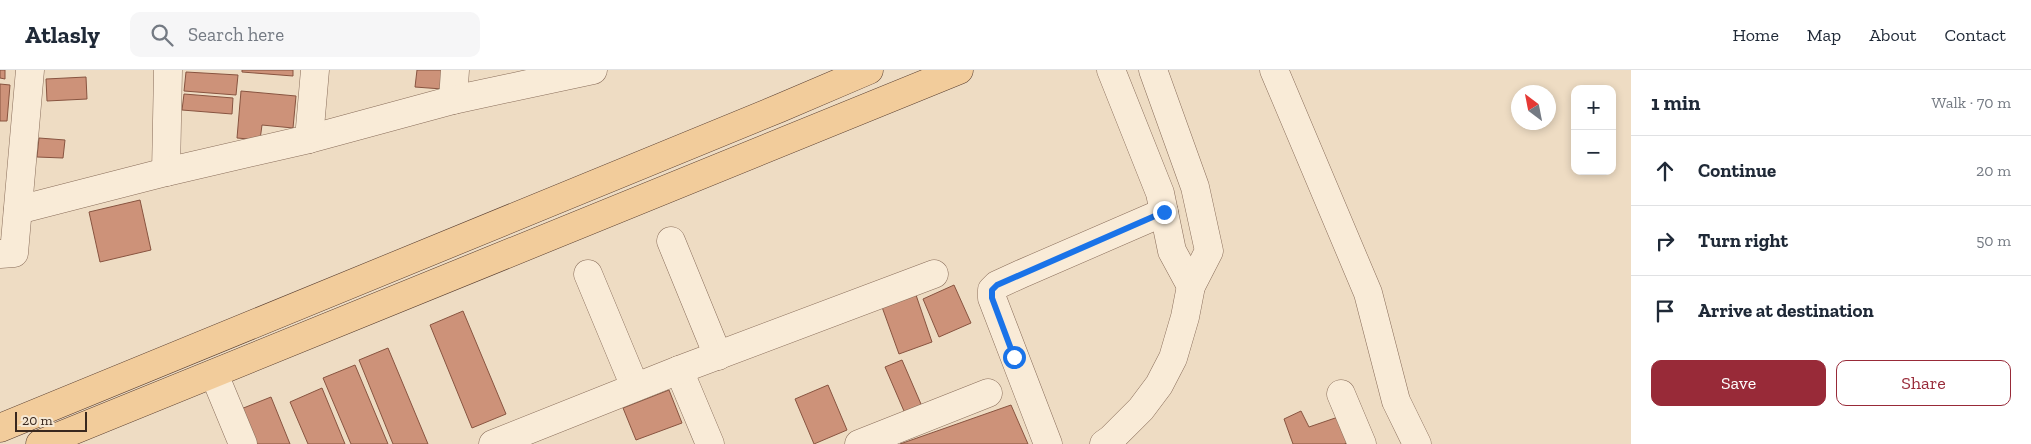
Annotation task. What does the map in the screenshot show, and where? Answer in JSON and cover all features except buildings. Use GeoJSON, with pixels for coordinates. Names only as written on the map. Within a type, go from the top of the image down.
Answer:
{"type":"FeatureCollection","features":[{"type":"Feature","properties":{"kind":"main road"},"geometry":{"type":"LineString","coordinates":[[0,428],[869,70]]}},
{"type":"Feature","properties":{"kind":"main road"},"geometry":{"type":"LineString","coordinates":[[40,444],[959,70]]}},
{"type":"Feature","properties":{"kind":"street"},"geometry":{"type":"LineString","coordinates":[[0,254],[14,253],[30,70]]}},
{"type":"Feature","properties":{"kind":"street"},"geometry":{"type":"LineString","coordinates":[[166,172],[168,70]]}},
{"type":"Feature","properties":{"kind":"street"},"geometry":{"type":"LineString","coordinates":[[309,139],[315,70]]}},
{"type":"Feature","properties":{"kind":"street"},"geometry":{"type":"LineString","coordinates":[[453,100],[455,70]]}},
{"type":"Feature","properties":{"kind":"street"},"geometry":{"type":"LineString","coordinates":[[18,210],[166,172],[309,139],[453,100],[593,70]]}},
{"type":"Feature","properties":{"kind":"street"},"geometry":{"type":"LineString","coordinates":[[1111,70],[1160,193],[1172,251],[1191,286]]}},
{"type":"Feature","properties":{"kind":"street"},"geometry":{"type":"LineString","coordinates":[[1104,444],[1141,409],[1159,385],[1173,358],[1185,317],[1191,286],[1209,251],[1196,187],[1153,70]]}},
{"type":"Feature","properties":{"kind":"street"},"geometry":{"type":"LineString","coordinates":[[1274,70],[1368,293],[1396,401],[1417,444]]}},
{"type":"Feature","properties":{"kind":"street"},"geometry":{"type":"LineString","coordinates":[[1048,444],[992,298],[992,290],[997,285],[1020,274],[1164,212]]}},
{"type":"Feature","properties":{"kind":"street"},"geometry":{"type":"LineString","coordinates":[[671,241],[718,356]]}},
{"type":"Feature","properties":{"kind":"street"},"geometry":{"type":"LineString","coordinates":[[588,274],[635,387]]}},
{"type":"Feature","properties":{"kind":"street"},"geometry":{"type":"LineString","coordinates":[[493,444],[546,434],[635,387],[934,274]]}},
{"type":"Feature","properties":{"kind":"street"},"geometry":{"type":"LineString","coordinates":[[679,370],[710,444]]}},
{"type":"Feature","properties":{"kind":"street"},"geometry":{"type":"LineString","coordinates":[[214,374],[243,444]]}},
{"type":"Feature","properties":{"kind":"street"},"geometry":{"type":"LineString","coordinates":[[859,444],[988,393]]}},
{"type":"Feature","properties":{"kind":"street"},"geometry":{"type":"LineString","coordinates":[[1341,394],[1362,444]]}},
{"type":"Feature","properties":{"kind":"route"},"geometry":{"type":"LineString","coordinates":[[1014,357],[992,298],[992,290],[997,285],[1164,212]]}}]}
